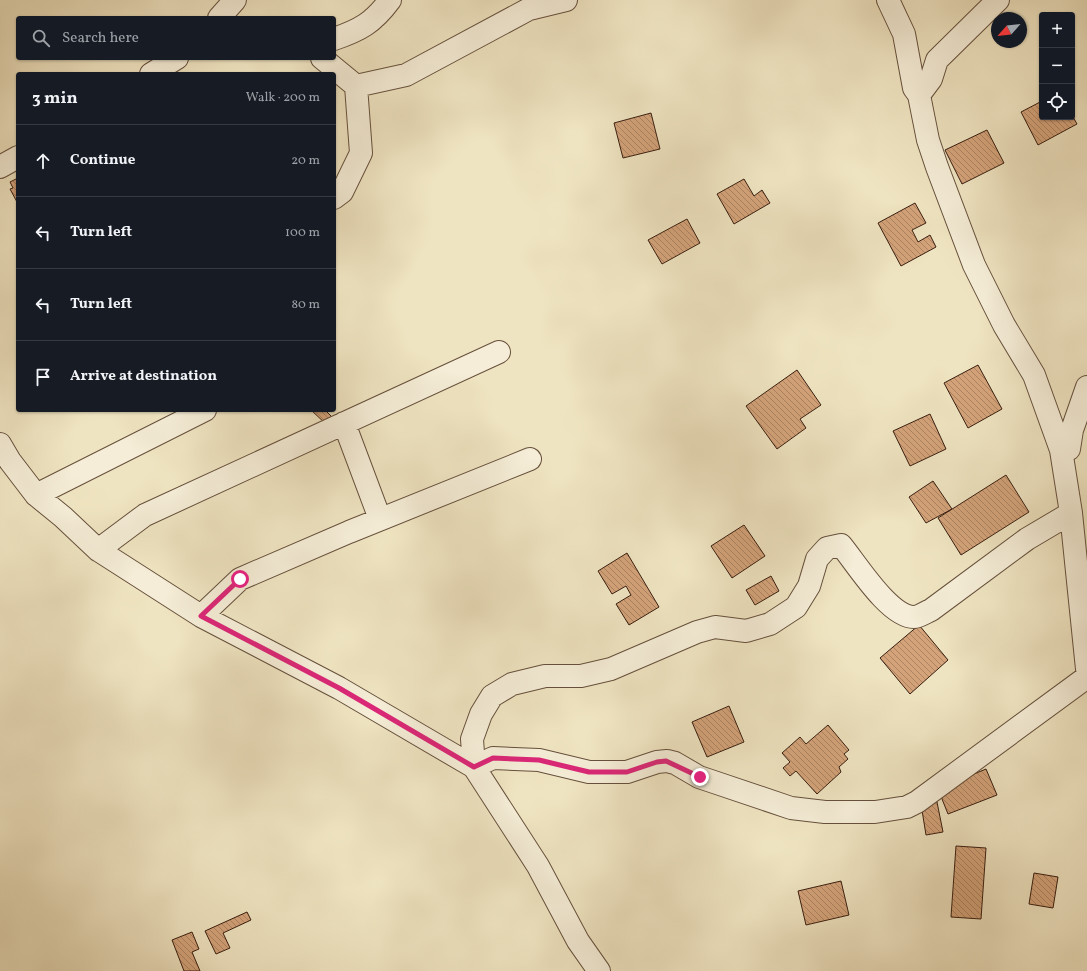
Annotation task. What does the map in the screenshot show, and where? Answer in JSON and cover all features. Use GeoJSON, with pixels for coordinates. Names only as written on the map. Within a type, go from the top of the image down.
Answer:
{"type":"FeatureCollection","features":[{"type":"Feature","properties":{"kind":"street"},"geometry":{"type":"LineString","coordinates":[[221,16],[235,0]]}},
{"type":"Feature","properties":{"kind":"street"},"geometry":{"type":"LineString","coordinates":[[336,38],[355,32],[378,16],[390,0]]}},
{"type":"Feature","properties":{"kind":"street"},"geometry":{"type":"LineString","coordinates":[[356,86],[406,75],[529,9],[566,0]]}},
{"type":"Feature","properties":{"kind":"street"},"geometry":{"type":"LineString","coordinates":[[888,0],[904,34],[914,88],[919,95],[928,140],[974,265],[1004,325],[1034,374],[1072,448]]}},
{"type":"Feature","properties":{"kind":"street"},"geometry":{"type":"LineString","coordinates":[[919,95],[931,79],[937,60],[998,0]]}},
{"type":"Feature","properties":{"kind":"street"},"geometry":{"type":"LineString","coordinates":[[154,72],[174,60]]}},
{"type":"Feature","properties":{"kind":"street"},"geometry":{"type":"LineString","coordinates":[[324,60],[356,86],[361,153],[342,192],[336,196]]}},
{"type":"Feature","properties":{"kind":"street"},"geometry":{"type":"LineString","coordinates":[[0,167],[16,158]]}},
{"type":"Feature","properties":{"kind":"street"},"geometry":{"type":"LineString","coordinates":[[98,550],[146,515],[499,352]]}},
{"type":"Feature","properties":{"kind":"street"},"geometry":{"type":"LineString","coordinates":[[1087,387],[1072,430],[1071,513],[1087,669]]}},
{"type":"Feature","properties":{"kind":"street"},"geometry":{"type":"LineString","coordinates":[[36,496],[200,412]]}},
{"type":"Feature","properties":{"kind":"street"},"geometry":{"type":"LineString","coordinates":[[344,423],[380,519]]}},
{"type":"Feature","properties":{"kind":"street"},"geometry":{"type":"LineString","coordinates":[[0,444],[10,461],[36,496],[63,517],[98,550],[201,616],[339,688],[474,767],[538,866],[578,941],[599,971]]}},
{"type":"Feature","properties":{"kind":"street"},"geometry":{"type":"LineString","coordinates":[[201,616],[240,579],[380,519],[530,459]]}},
{"type":"Feature","properties":{"kind":"street"},"geometry":{"type":"LineString","coordinates":[[474,767],[472,739],[481,714],[492,696],[512,684],[545,676],[581,676],[611,669],[697,632],[715,627],[746,631],[770,624],[796,607],[809,586],[817,559],[827,548],[841,545],[888,604],[904,615],[916,617],[931,610],[1027,539],[1071,513]]}},
{"type":"Feature","properties":{"kind":"street"},"geometry":{"type":"LineString","coordinates":[[474,767],[493,758],[539,760],[589,772],[627,772],[657,762],[666,761],[700,777],[791,808],[825,812],[895,810],[917,802],[1087,676]]}},
{"type":"Feature","properties":{"kind":"street"},"geometry":{"type":"LineString","coordinates":[[578,941],[583,971]]}},
{"type":"Feature","properties":{"kind":"building"},"geometry":{"type":"Polygon","coordinates":[[[1039,103],[1039,120],[1075,120],[1077,124],[1038,145],[1021,112],[1039,103]]]}},
{"type":"Feature","properties":{"kind":"building"},"geometry":{"type":"Polygon","coordinates":[[[651,113],[660,149],[623,158],[614,123],[651,113]]]}},
{"type":"Feature","properties":{"kind":"building"},"geometry":{"type":"Polygon","coordinates":[[[987,130],[1004,163],[962,184],[945,150],[987,130]]]}},
{"type":"Feature","properties":{"kind":"building"},"geometry":{"type":"Polygon","coordinates":[[[16,179],[16,200],[10,189],[13,188],[10,182],[16,179]]]}},
{"type":"Feature","properties":{"kind":"building"},"geometry":{"type":"Polygon","coordinates":[[[744,179],[754,196],[762,190],[770,203],[734,224],[717,194],[744,179]]]}},
{"type":"Feature","properties":{"kind":"building"},"geometry":{"type":"Polygon","coordinates":[[[915,203],[926,223],[912,230],[918,242],[930,235],[936,247],[901,266],[878,223],[915,203]]]}},
{"type":"Feature","properties":{"kind":"building"},"geometry":{"type":"Polygon","coordinates":[[[687,219],[700,243],[662,264],[648,240],[687,219]]]}},
{"type":"Feature","properties":{"kind":"building"},"geometry":{"type":"Polygon","coordinates":[[[978,365],[1002,409],[968,428],[944,383],[978,365]]]}},
{"type":"Feature","properties":{"kind":"building"},"geometry":{"type":"Polygon","coordinates":[[[797,370],[821,405],[800,419],[806,428],[777,449],[746,406],[797,370]]]}},
{"type":"Feature","properties":{"kind":"building"},"geometry":{"type":"Polygon","coordinates":[[[313,412],[327,412],[334,419],[327,425],[313,412]]]}},
{"type":"Feature","properties":{"kind":"building"},"geometry":{"type":"Polygon","coordinates":[[[930,414],[946,449],[910,466],[893,431],[930,414]]]}},
{"type":"Feature","properties":{"kind":"building"},"geometry":{"type":"Polygon","coordinates":[[[1006,475],[1029,512],[961,555],[938,518],[1006,475]]]}},
{"type":"Feature","properties":{"kind":"building"},"geometry":{"type":"Polygon","coordinates":[[[933,481],[952,509],[926,523],[909,497],[933,481]]]}},
{"type":"Feature","properties":{"kind":"building"},"geometry":{"type":"Polygon","coordinates":[[[744,525],[765,556],[732,578],[711,546],[744,525]]]}},
{"type":"Feature","properties":{"kind":"building"},"geometry":{"type":"Polygon","coordinates":[[[627,553],[659,607],[629,625],[616,604],[631,595],[626,586],[612,594],[598,571],[627,553]]]}},
{"type":"Feature","properties":{"kind":"building"},"geometry":{"type":"Polygon","coordinates":[[[771,576],[779,591],[755,605],[746,590],[771,576]]]}},
{"type":"Feature","properties":{"kind":"building"},"geometry":{"type":"Polygon","coordinates":[[[919,625],[948,660],[910,694],[880,658],[919,625]]]}},
{"type":"Feature","properties":{"kind":"building"},"geometry":{"type":"Polygon","coordinates":[[[729,706],[744,742],[707,757],[692,722],[729,706]]]}},
{"type":"Feature","properties":{"kind":"building"},"geometry":{"type":"Polygon","coordinates":[[[828,725],[849,750],[844,754],[848,759],[839,767],[841,772],[817,794],[796,771],[790,776],[783,768],[790,762],[782,753],[800,737],[806,744],[828,725]]]}},
{"type":"Feature","properties":{"kind":"building"},"geometry":{"type":"Polygon","coordinates":[[[986,769],[997,795],[948,814],[938,789],[986,769]]]}},
{"type":"Feature","properties":{"kind":"building"},"geometry":{"type":"Polygon","coordinates":[[[937,802],[943,832],[926,835],[921,804],[937,802]]]}},
{"type":"Feature","properties":{"kind":"building"},"geometry":{"type":"Polygon","coordinates":[[[956,846],[986,848],[981,919],[951,917],[956,846]]]}},
{"type":"Feature","properties":{"kind":"building"},"geometry":{"type":"Polygon","coordinates":[[[1034,873],[1058,877],[1053,908],[1029,904],[1034,873]]]}},
{"type":"Feature","properties":{"kind":"building"},"geometry":{"type":"Polygon","coordinates":[[[841,881],[849,915],[806,925],[798,891],[841,881]]]}},
{"type":"Feature","properties":{"kind":"building"},"geometry":{"type":"Polygon","coordinates":[[[247,912],[251,920],[223,933],[230,948],[216,954],[205,931],[247,912]]]}},
{"type":"Feature","properties":{"kind":"building"},"geometry":{"type":"Polygon","coordinates":[[[192,932],[199,949],[192,952],[200,971],[184,971],[172,940],[192,932]]]}},
{"type":"Feature","properties":{"kind":"route"},"geometry":{"type":"LineString","coordinates":[[240,579],[201,616],[339,688],[474,767],[493,758],[539,760],[589,772],[627,772],[657,762],[666,761],[675,763],[700,777]]}}]}
